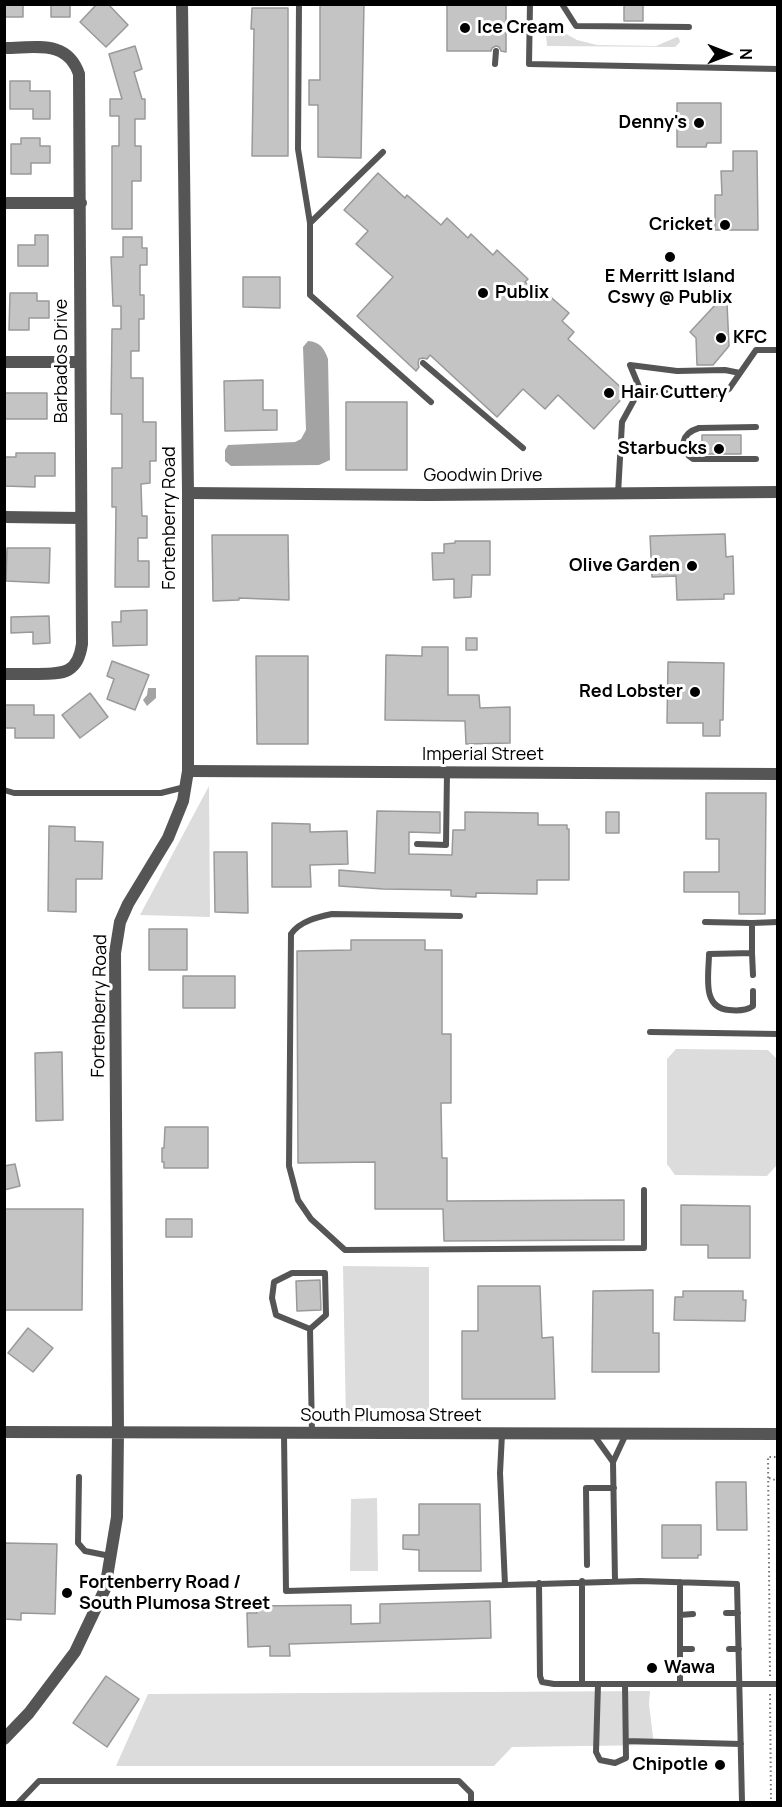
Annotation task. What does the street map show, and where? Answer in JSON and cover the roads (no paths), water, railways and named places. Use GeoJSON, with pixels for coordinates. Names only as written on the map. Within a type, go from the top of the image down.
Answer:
{"type":"FeatureCollection","features":[{"type":"Feature","properties":{"kind":"street","name":"Fortenberry Road"},"geometry":{"type":"LineString","coordinates":[[4,1739],[29,1713],[75,1652],[105,1589],[117,1517],[115,953],[120,922],[128,904],[168,838],[183,801],[188,771],[188,493],[182,4]]}},
{"type":"Feature","properties":{"kind":"street","name":"Barbados Drive"},"geometry":{"type":"LineString","coordinates":[[4,48],[53,48],[63,51],[71,57],[79,74],[82,644],[76,665],[68,671],[58,674],[4,674]]}},
{"type":"Feature","properties":{"kind":"street"},"geometry":{"type":"LineString","coordinates":[[4,203],[81,203]]}},
{"type":"Feature","properties":{"kind":"street"},"geometry":{"type":"LineString","coordinates":[[4,362],[80,362]]}},
{"type":"Feature","properties":{"kind":"street","name":"Goodwin Drive"},"geometry":{"type":"LineString","coordinates":[[188,493],[777,492]]}},
{"type":"Feature","properties":{"kind":"street"},"geometry":{"type":"LineString","coordinates":[[4,517],[80,518]]}},
{"type":"Feature","properties":{"kind":"street","name":"Imperial Street"},"geometry":{"type":"LineString","coordinates":[[188,771],[777,774]]}},
{"type":"Feature","properties":{"kind":"street","name":"South Plumosa Street"},"geometry":{"type":"LineString","coordinates":[[4,1432],[777,1434]]}},
{"type":"Feature","properties":{"kind":"lane"},"geometry":{"type":"LineString","coordinates":[[299,4],[298,149],[310,223],[310,295],[431,402]]}},
{"type":"Feature","properties":{"kind":"lane"},"geometry":{"type":"LineString","coordinates":[[530,4],[529,64],[777,69]]}},
{"type":"Feature","properties":{"kind":"lane"},"geometry":{"type":"LineString","coordinates":[[562,4],[576,26],[689,27]]}},
{"type":"Feature","properties":{"kind":"lane"},"geometry":{"type":"LineString","coordinates":[[495,64],[496,51]]}},
{"type":"Feature","properties":{"kind":"lane"},"geometry":{"type":"LineString","coordinates":[[310,223],[382,152]]}},
{"type":"Feature","properties":{"kind":"lane"},"geometry":{"type":"LineString","coordinates":[[640,389],[653,392],[720,394],[729,389],[756,350],[777,350]]}},
{"type":"Feature","properties":{"kind":"lane"},"geometry":{"type":"LineString","coordinates":[[423,363],[523,448]]}},
{"type":"Feature","properties":{"kind":"lane"},"geometry":{"type":"LineString","coordinates":[[640,389],[630,365],[677,371],[725,370],[740,373]]}},
{"type":"Feature","properties":{"kind":"lane"},"geometry":{"type":"LineString","coordinates":[[618,494],[621,423],[640,389]]}},
{"type":"Feature","properties":{"kind":"lane"},"geometry":{"type":"LineString","coordinates":[[756,427],[699,428],[690,431],[684,438],[687,455],[693,459],[756,459]]}},
{"type":"Feature","properties":{"kind":"lane"},"geometry":{"type":"LineString","coordinates":[[417,844],[446,845],[447,773]]}},
{"type":"Feature","properties":{"kind":"lane"},"geometry":{"type":"LineString","coordinates":[[4,790],[14,794],[161,793],[185,787]]}},
{"type":"Feature","properties":{"kind":"lane"},"geometry":{"type":"LineString","coordinates":[[460,916],[332,914],[303,923],[291,934],[289,1166],[298,1200],[311,1219],[345,1250],[644,1248],[644,1190]]}},
{"type":"Feature","properties":{"kind":"lane"},"geometry":{"type":"LineString","coordinates":[[705,922],[777,922]]}},
{"type":"Feature","properties":{"kind":"lane"},"geometry":{"type":"LineString","coordinates":[[752,923],[753,975]]}},
{"type":"Feature","properties":{"kind":"lane"},"geometry":{"type":"LineString","coordinates":[[752,953],[709,954],[710,997],[714,1005],[723,1009],[747,1010],[753,1006],[753,991]]}},
{"type":"Feature","properties":{"kind":"lane"},"geometry":{"type":"LineString","coordinates":[[650,1032],[777,1034]]}},
{"type":"Feature","properties":{"kind":"lane"},"geometry":{"type":"LineString","coordinates":[[310,1329],[276,1315],[272,1298],[274,1281],[292,1273],[325,1273],[326,1315],[310,1329],[312,1434]]}},
{"type":"Feature","properties":{"kind":"lane"},"geometry":{"type":"LineString","coordinates":[[284,1434],[286,1591],[582,1581],[737,1584],[742,1803]]}},
{"type":"Feature","properties":{"kind":"lane"},"geometry":{"type":"LineString","coordinates":[[502,1434],[500,1473],[505,1585]]}},
{"type":"Feature","properties":{"kind":"lane"},"geometry":{"type":"LineString","coordinates":[[593,1434],[613,1461]]}},
{"type":"Feature","properties":{"kind":"lane"},"geometry":{"type":"LineString","coordinates":[[615,1581],[613,1461],[626,1434]]}},
{"type":"Feature","properties":{"kind":"lane"},"geometry":{"type":"LineString","coordinates":[[79,1477],[78,1544],[85,1551],[110,1557]]}},
{"type":"Feature","properties":{"kind":"lane"},"geometry":{"type":"LineString","coordinates":[[587,1565],[586,1488],[614,1488]]}},
{"type":"Feature","properties":{"kind":"lane"},"geometry":{"type":"LineString","coordinates":[[582,1581],[582,1684]]}},
{"type":"Feature","properties":{"kind":"lane"},"geometry":{"type":"LineString","coordinates":[[680,1582],[680,1684]]}},
{"type":"Feature","properties":{"kind":"lane"},"geometry":{"type":"LineString","coordinates":[[539,1583],[540,1676],[542,1682],[554,1684],[777,1684]]}},
{"type":"Feature","properties":{"kind":"lane"},"geometry":{"type":"LineString","coordinates":[[726,1613],[738,1613]]}},
{"type":"Feature","properties":{"kind":"lane"},"geometry":{"type":"LineString","coordinates":[[680,1615],[693,1614]]}},
{"type":"Feature","properties":{"kind":"lane"},"geometry":{"type":"LineString","coordinates":[[680,1650],[692,1649]]}},
{"type":"Feature","properties":{"kind":"lane"},"geometry":{"type":"LineString","coordinates":[[729,1649],[739,1649]]}},
{"type":"Feature","properties":{"kind":"lane"},"geometry":{"type":"LineString","coordinates":[[598,1684],[596,1752],[600,1760],[615,1763],[626,1758],[625,1684]]}},
{"type":"Feature","properties":{"kind":"lane"},"geometry":{"type":"LineString","coordinates":[[626,1741],[741,1744]]}},
{"type":"Feature","properties":{"kind":"lane"},"geometry":{"type":"LineString","coordinates":[[19,1803],[39,1781],[459,1781],[471,1793],[471,1803]]}},
{"type":"Feature","properties":{"kind":"place","name":"Ice Cream"},"geometry":{"type":"Point","coordinates":[465,28]}},
{"type":"Feature","properties":{"kind":"place","name":"Denny's"},"geometry":{"type":"Point","coordinates":[699,123]}},
{"type":"Feature","properties":{"kind":"place","name":"Cricket"},"geometry":{"type":"Point","coordinates":[725,225]}},
{"type":"Feature","properties":{"kind":"place","name":"E Merritt Island Cswy @ Publix"},"geometry":{"type":"Point","coordinates":[670,257]}},
{"type":"Feature","properties":{"kind":"place","name":"Publix"},"geometry":{"type":"Point","coordinates":[483,293]}},
{"type":"Feature","properties":{"kind":"place","name":"KFC"},"geometry":{"type":"Point","coordinates":[721,338]}},
{"type":"Feature","properties":{"kind":"place","name":"Hair Cuttery"},"geometry":{"type":"Point","coordinates":[609,393]}},
{"type":"Feature","properties":{"kind":"place","name":"Starbucks"},"geometry":{"type":"Point","coordinates":[719,449]}},
{"type":"Feature","properties":{"kind":"place","name":"Olive Garden"},"geometry":{"type":"Point","coordinates":[692,566]}},
{"type":"Feature","properties":{"kind":"place","name":"Red Lobster"},"geometry":{"type":"Point","coordinates":[695,692]}},
{"type":"Feature","properties":{"kind":"place","name":"Fortenberry Road / South Plumosa Street"},"geometry":{"type":"Point","coordinates":[67,1593]}},
{"type":"Feature","properties":{"kind":"place","name":"Wawa"},"geometry":{"type":"Point","coordinates":[652,1668]}},
{"type":"Feature","properties":{"kind":"place","name":"Chipotle"},"geometry":{"type":"Point","coordinates":[720,1765]}}]}
